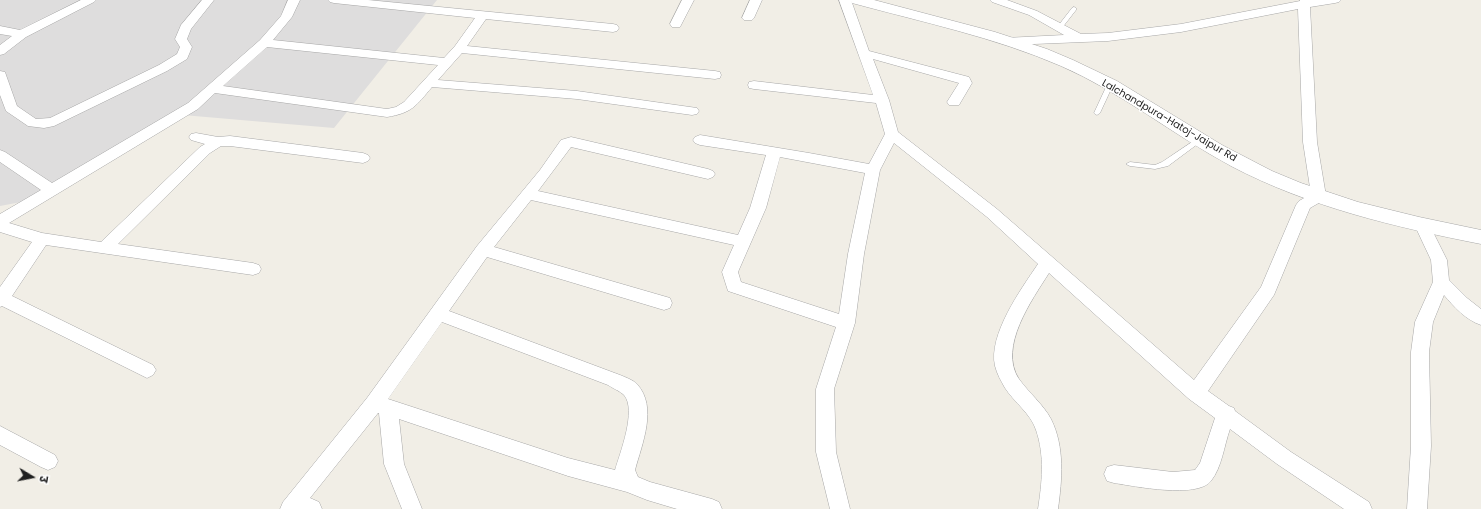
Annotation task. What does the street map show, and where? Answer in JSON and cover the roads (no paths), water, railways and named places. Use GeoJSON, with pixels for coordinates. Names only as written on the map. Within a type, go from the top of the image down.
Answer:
{"type":"FeatureCollection","features":[{"type":"Feature","properties":{"kind":"street"},"geometry":{"type":"LineString","coordinates":[[0,50],[22,34],[90,0]]}},
{"type":"Feature","properties":{"kind":"street"},"geometry":{"type":"LineString","coordinates":[[0,75],[5,111],[33,123],[44,124],[54,122],[163,68],[183,56],[186,47],[181,39],[185,28],[208,0]]}},
{"type":"Feature","properties":{"kind":"street"},"geometry":{"type":"LineString","coordinates":[[0,221],[169,122],[193,106],[214,89],[264,43],[286,17],[294,0]]}},
{"type":"Feature","properties":{"kind":"street"},"geometry":{"type":"LineString","coordinates":[[334,0],[361,1],[614,28]]}},
{"type":"Feature","properties":{"kind":"street"},"geometry":{"type":"LineString","coordinates":[[676,24],[688,0]]}},
{"type":"Feature","properties":{"kind":"street"},"geometry":{"type":"LineString","coordinates":[[748,18],[756,0]]}},
{"type":"Feature","properties":{"kind":"street"},"geometry":{"type":"LineString","coordinates":[[845,0],[863,53],[882,100],[892,134],[924,157],[1048,262],[1196,393],[1227,414],[1284,458],[1362,509]]}},
{"type":"Feature","properties":{"kind":"street","name":"Lalchandpura-Hatoj-Jaipur Rd"},"geometry":{"type":"LineString","coordinates":[[857,0],[1009,41],[1068,63],[1110,85],[1239,162],[1319,196],[1423,226],[1481,238]]}},
{"type":"Feature","properties":{"kind":"street"},"geometry":{"type":"LineString","coordinates":[[996,0],[1033,13],[1078,38]]}},
{"type":"Feature","properties":{"kind":"street"},"geometry":{"type":"LineString","coordinates":[[1009,41],[1108,37],[1181,28],[1305,2],[1335,0]]}},
{"type":"Feature","properties":{"kind":"street"},"geometry":{"type":"LineString","coordinates":[[1196,393],[1268,290],[1304,205],[1319,196],[1310,142],[1305,2]]}},
{"type":"Feature","properties":{"kind":"street"},"geometry":{"type":"LineString","coordinates":[[214,89],[262,97],[387,113],[400,111],[409,105],[448,62],[483,15]]}},
{"type":"Feature","properties":{"kind":"street"},"geometry":{"type":"LineString","coordinates":[[0,30],[22,34]]}},
{"type":"Feature","properties":{"kind":"street"},"geometry":{"type":"LineString","coordinates":[[264,43],[448,62]]}},
{"type":"Feature","properties":{"kind":"street"},"geometry":{"type":"LineString","coordinates":[[459,49],[714,75]]}},
{"type":"Feature","properties":{"kind":"street"},"geometry":{"type":"LineString","coordinates":[[863,53],[964,80],[966,83],[965,86],[954,102]]}},
{"type":"Feature","properties":{"kind":"street"},"geometry":{"type":"LineString","coordinates":[[428,83],[577,95],[692,111]]}},
{"type":"Feature","properties":{"kind":"street"},"geometry":{"type":"LineString","coordinates":[[754,84],[882,100]]}},
{"type":"Feature","properties":{"kind":"street"},"geometry":{"type":"LineString","coordinates":[[840,509],[826,452],[825,389],[846,322],[856,254],[873,170],[892,134]]}},
{"type":"Feature","properties":{"kind":"street"},"geometry":{"type":"LineString","coordinates":[[196,137],[218,142],[230,141],[363,158]]}},
{"type":"Feature","properties":{"kind":"street"},"geometry":{"type":"LineString","coordinates":[[700,140],[842,163],[873,170]]}},
{"type":"Feature","properties":{"kind":"street"},"geometry":{"type":"LineString","coordinates":[[104,248],[205,150],[218,142]]}},
{"type":"Feature","properties":{"kind":"street"},"geometry":{"type":"LineString","coordinates":[[299,507],[318,471],[381,405],[437,313],[483,250],[545,173],[566,143],[572,142],[658,164],[708,174]]}},
{"type":"Feature","properties":{"kind":"street"},"geometry":{"type":"LineString","coordinates":[[774,153],[758,208],[730,272],[734,286],[846,322]]}},
{"type":"Feature","properties":{"kind":"street"},"geometry":{"type":"LineString","coordinates":[[0,154],[52,190]]}},
{"type":"Feature","properties":{"kind":"street"},"geometry":{"type":"LineString","coordinates":[[527,194],[744,242]]}},
{"type":"Feature","properties":{"kind":"street"},"geometry":{"type":"LineString","coordinates":[[0,226],[42,239],[253,269]]}},
{"type":"Feature","properties":{"kind":"street"},"geometry":{"type":"LineString","coordinates":[[1417,509],[1421,446],[1420,352],[1424,322],[1440,282],[1439,260],[1423,226]]}},
{"type":"Feature","properties":{"kind":"street"},"geometry":{"type":"LineString","coordinates":[[42,239],[1,299],[147,370]]}},
{"type":"Feature","properties":{"kind":"street"},"geometry":{"type":"LineString","coordinates":[[483,250],[664,303]]}},
{"type":"Feature","properties":{"kind":"street"},"geometry":{"type":"LineString","coordinates":[[1048,262],[1028,292],[1018,312],[1007,336],[1003,356],[1009,379],[1044,425],[1052,455],[1053,480],[1048,509]]}},
{"type":"Feature","properties":{"kind":"street"},"geometry":{"type":"LineString","coordinates":[[1440,282],[1462,303],[1481,318]]}},
{"type":"Feature","properties":{"kind":"street"},"geometry":{"type":"LineString","coordinates":[[437,313],[614,380],[630,389],[637,402],[638,421],[625,470],[630,483]]}},
{"type":"Feature","properties":{"kind":"street"},"geometry":{"type":"LineString","coordinates":[[381,405],[568,467],[630,483],[647,491],[712,509]]}},
{"type":"Feature","properties":{"kind":"street"},"geometry":{"type":"LineString","coordinates":[[381,405],[394,464],[412,509]]}},
{"type":"Feature","properties":{"kind":"street"},"geometry":{"type":"LineString","coordinates":[[1114,474],[1166,481],[1191,481],[1202,477],[1210,465],[1218,432],[1227,414]]}},
{"type":"Feature","properties":{"kind":"street"},"geometry":{"type":"LineString","coordinates":[[0,435],[48,461]]}},
{"type":"Feature","properties":{"kind":"lane"},"geometry":{"type":"LineString","coordinates":[[1060,27],[1074,9]]}},
{"type":"Feature","properties":{"kind":"lane"},"geometry":{"type":"LineString","coordinates":[[1097,113],[1110,85]]}},
{"type":"Feature","properties":{"kind":"lane"},"geometry":{"type":"LineString","coordinates":[[1130,164],[1155,167],[1200,140]]}}]}
